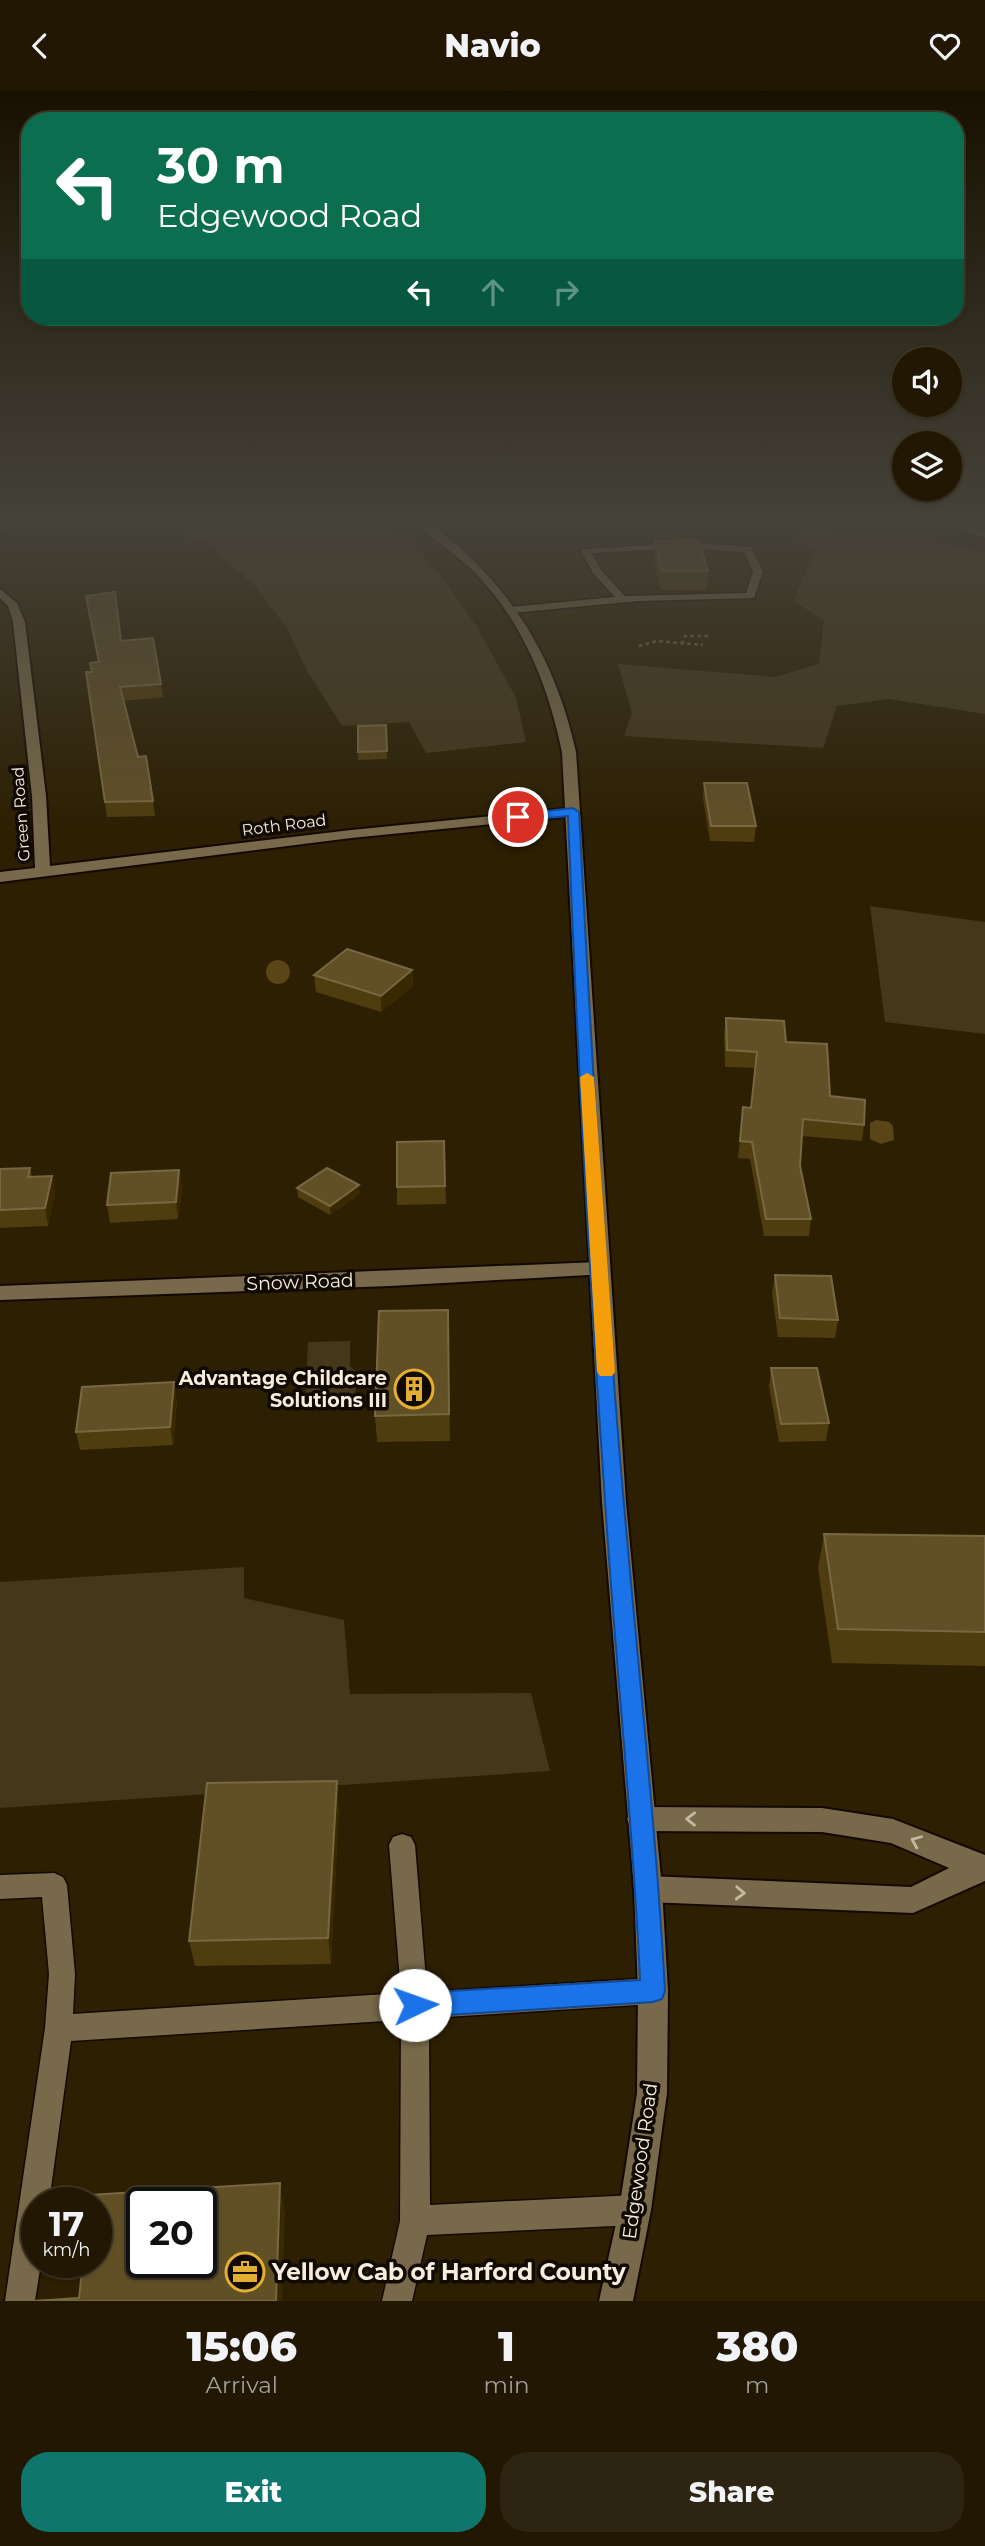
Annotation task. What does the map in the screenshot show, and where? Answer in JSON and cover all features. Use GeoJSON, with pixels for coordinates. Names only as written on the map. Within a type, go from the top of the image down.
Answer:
{"type":"FeatureCollection","features":[{"type":"Feature","properties":{"kind":"street","name":"Green Road"},"geometry":{"type":"LineString","coordinates":[[19,625],[39,796],[43,872]]}},
{"type":"Feature","properties":{"kind":"street","name":"Edgewood Road"},"geometry":{"type":"LineString","coordinates":[[521,625],[538,652],[552,682],[564,724],[573,812],[614,1502],[648,1889],[653,1991],[652,2093],[635,2210],[616,2301]]}},
{"type":"Feature","properties":{"kind":"street","name":"Roth Road"},"geometry":{"type":"LineString","coordinates":[[0,877],[351,834],[573,812]]}},
{"type":"Feature","properties":{"kind":"street","name":"Snow Road"},"geometry":{"type":"LineString","coordinates":[[0,1293],[599,1269]]}},
{"type":"Feature","properties":{"kind":"street"},"geometry":{"type":"LineString","coordinates":[[641,1819],[822,1820],[893,1831],[982,1868]]}},
{"type":"Feature","properties":{"kind":"street"},"geometry":{"type":"LineString","coordinates":[[648,1889],[913,1900],[982,1868]]}},
{"type":"Feature","properties":{"kind":"lane"},"geometry":{"type":"LineString","coordinates":[[397,2301],[415,2221],[415,2005],[402,1845]]}},
{"type":"Feature","properties":{"kind":"lane"},"geometry":{"type":"LineString","coordinates":[[0,1887],[54,1885],[62,1974],[60,2028],[20,2301]]}},
{"type":"Feature","properties":{"kind":"lane"},"geometry":{"type":"LineString","coordinates":[[60,2028],[653,1991]]}},
{"type":"Feature","properties":{"kind":"lane"},"geometry":{"type":"LineString","coordinates":[[415,2221],[635,2210]]}},
{"type":"Feature","properties":{"kind":"path"},"geometry":{"type":"LineString","coordinates":[[682,644],[685,636],[711,638]]}},
{"type":"Feature","properties":{"kind":"path"},"geometry":{"type":"LineString","coordinates":[[639,646],[657,641],[704,645]]}},
{"type":"Feature","properties":{"kind":"shaded area"},"geometry":{"type":"Polygon","coordinates":[[[285,625],[476,625],[516,698],[526,742],[426,753],[409,722],[342,726],[306,669],[285,625]]]}},
{"type":"Feature","properties":{"kind":"shaded area"},"geometry":{"type":"Polygon","coordinates":[[[824,625],[985,625],[985,714],[889,699],[837,706],[823,748],[624,736],[632,713],[618,664],[775,677],[819,664],[824,625]]]}},
{"type":"Feature","properties":{"kind":"shaded area"},"geometry":{"type":"Polygon","coordinates":[[[870,906],[985,922],[985,1034],[885,1022],[870,906]]]}},
{"type":"Feature","properties":{"kind":"shaded area"},"geometry":{"type":"Polygon","coordinates":[[[278,960],[287,963],[290,972],[287,981],[278,984],[269,981],[266,972],[269,963],[278,960]]]}},
{"type":"Feature","properties":{"kind":"shaded area"},"geometry":{"type":"Polygon","coordinates":[[[876,1120],[889,1122],[893,1126],[894,1140],[881,1144],[870,1139],[870,1123],[876,1120]]]}},
{"type":"Feature","properties":{"kind":"shaded area"},"geometry":{"type":"Polygon","coordinates":[[[350,1341],[350,1366],[356,1372],[355,1405],[305,1407],[308,1342],[350,1341]]]}},
{"type":"Feature","properties":{"kind":"shaded area"},"geometry":{"type":"Polygon","coordinates":[[[244,1567],[244,1598],[344,1620],[350,1694],[531,1693],[550,1771],[0,1808],[0,1582],[244,1567]]]}},
{"type":"Feature","properties":{"kind":"building"},"geometry":{"type":"Polygon","coordinates":[[[92,625],[119,625],[121,641],[153,638],[161,684],[120,687],[138,757],[146,756],[153,801],[105,802],[86,672],[92,672],[90,663],[99,662],[92,625]]]}},
{"type":"Feature","properties":{"kind":"building"},"geometry":{"type":"Polygon","coordinates":[[[386,725],[387,751],[358,752],[358,726],[386,725]]]}},
{"type":"Feature","properties":{"kind":"building"},"geometry":{"type":"Polygon","coordinates":[[[704,783],[747,783],[756,826],[711,826],[704,783]]]}},
{"type":"Feature","properties":{"kind":"building"},"geometry":{"type":"Polygon","coordinates":[[[347,949],[412,970],[381,996],[314,975],[347,949]]]}},
{"type":"Feature","properties":{"kind":"building"},"geometry":{"type":"Polygon","coordinates":[[[726,1018],[784,1021],[786,1042],[827,1044],[830,1096],[865,1100],[864,1125],[803,1119],[800,1166],[811,1219],[766,1219],[752,1142],[740,1141],[743,1107],[751,1108],[757,1052],[727,1050],[726,1018]]]}},
{"type":"Feature","properties":{"kind":"building"},"geometry":{"type":"Polygon","coordinates":[[[444,1141],[445,1186],[397,1187],[397,1142],[444,1141]]]}},
{"type":"Feature","properties":{"kind":"building"},"geometry":{"type":"Polygon","coordinates":[[[30,1168],[28,1177],[52,1176],[45,1208],[0,1210],[0,1169],[30,1168]]]}},
{"type":"Feature","properties":{"kind":"building"},"geometry":{"type":"Polygon","coordinates":[[[327,1168],[359,1185],[330,1206],[297,1188],[327,1168]]]}},
{"type":"Feature","properties":{"kind":"building"},"geometry":{"type":"Polygon","coordinates":[[[179,1170],[176,1202],[107,1205],[111,1173],[179,1170]]]}},
{"type":"Feature","properties":{"kind":"building"},"geometry":{"type":"Polygon","coordinates":[[[775,1275],[831,1276],[838,1320],[780,1318],[775,1275]]]}},
{"type":"Feature","properties":{"kind":"building","name":"Advantage Childcare Solutions III"},"geometry":{"type":"Polygon","coordinates":[[[448,1310],[449,1414],[375,1416],[379,1311],[448,1310]]]}},
{"type":"Feature","properties":{"kind":"building"},"geometry":{"type":"Polygon","coordinates":[[[771,1368],[817,1368],[829,1423],[781,1424],[771,1368]]]}},
{"type":"Feature","properties":{"kind":"building"},"geometry":{"type":"Polygon","coordinates":[[[174,1382],[170,1427],[76,1432],[82,1387],[174,1382]]]}},
{"type":"Feature","properties":{"kind":"building"},"geometry":{"type":"Polygon","coordinates":[[[824,1534],[985,1536],[985,1632],[838,1629],[824,1534]]]}},
{"type":"Feature","properties":{"kind":"building"},"geometry":{"type":"Polygon","coordinates":[[[337,1781],[328,1938],[189,1941],[207,1783],[337,1781]]]}},
{"type":"Feature","properties":{"kind":"building"},"geometry":{"type":"Polygon","coordinates":[[[280,2183],[276,2301],[33,2301],[79,2298],[81,2278],[112,2278],[112,2194],[126,2193],[126,2278],[217,2278],[217,2187],[280,2183]]]}},
{"type":"Feature","properties":{"kind":"slow traffic"},"geometry":{"type":"LineString","coordinates":[[587,1077],[606,1372]]}},
{"type":"Feature","properties":{"kind":"place","name":"Advantage Childcare Solutions III"},"geometry":{"type":"Point","coordinates":[414,1389]}},
{"type":"Feature","properties":{"kind":"place","name":"Yellow Cab of Harford County"},"geometry":{"type":"Point","coordinates":[245,2272]}},
{"type":"Feature","properties":{"kind":"route"},"geometry":{"type":"LineString","coordinates":[[415,2005],[653,1991],[648,1889],[614,1502],[583,1018],[573,812],[518,817]]}}]}
